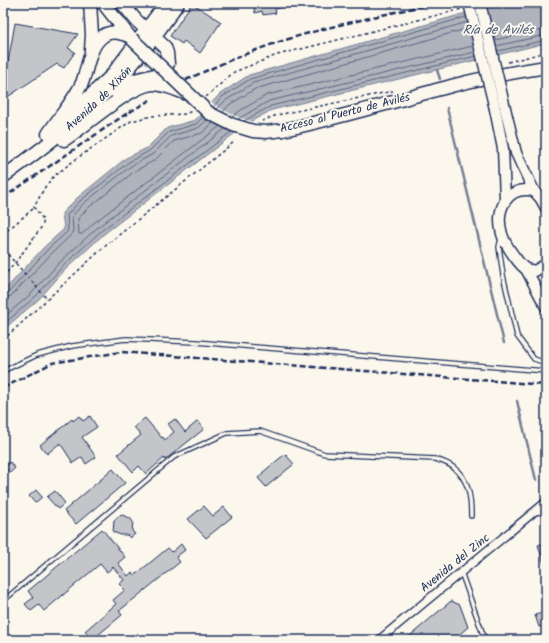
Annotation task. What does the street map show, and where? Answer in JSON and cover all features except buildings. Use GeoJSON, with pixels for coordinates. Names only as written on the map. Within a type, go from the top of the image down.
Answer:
{"type":"FeatureCollection","features":[{"type":"Feature","properties":{"kind":"highway"},"geometry":{"type":"LineString","coordinates":[[90,3],[92,35],[90,57]]}},
{"type":"Feature","properties":{"kind":"highway","name":"Acceso al Puerto de Avilés"},"geometry":{"type":"LineString","coordinates":[[103,3],[130,38],[209,114],[252,131],[266,132],[283,130],[316,123],[452,86],[516,72]]}},
{"type":"Feature","properties":{"kind":"highway"},"geometry":{"type":"LineString","coordinates":[[96,103],[130,81],[159,74],[168,64],[165,47],[150,34],[122,3]]}},
{"type":"Feature","properties":{"kind":"highway","name":"Avenida de Xixón"},"geometry":{"type":"LineString","coordinates":[[3,177],[79,119],[136,61],[166,3]]}},
{"type":"Feature","properties":{"kind":"highway","name":"Avenida de Xixón"},"geometry":{"type":"LineString","coordinates":[[3,167],[48,134],[76,110],[111,76],[178,3]]}},
{"type":"Feature","properties":{"kind":"highway"},"geometry":{"type":"LineString","coordinates":[[48,134],[75,96],[96,43],[103,35],[109,32],[114,32],[130,38]]}},
{"type":"Feature","properties":{"kind":"highway"},"geometry":{"type":"LineString","coordinates":[[516,72],[546,63]]}},
{"type":"Feature","properties":{"kind":"highway"},"geometry":{"type":"LineString","coordinates":[[516,72],[546,67]]}},
{"type":"Feature","properties":{"kind":"highway"},"geometry":{"type":"LineString","coordinates":[[36,153],[53,147],[72,135],[132,91],[140,87],[153,84],[162,85],[190,95]]}},
{"type":"Feature","properties":{"kind":"main road"},"geometry":{"type":"LineString","coordinates":[[469,3],[499,107],[516,153],[534,191],[544,204]]}},
{"type":"Feature","properties":{"kind":"main road"},"geometry":{"type":"LineString","coordinates":[[480,3],[499,107],[503,149],[505,199],[500,215],[502,236],[516,260],[526,269],[546,307]]}},
{"type":"Feature","properties":{"kind":"main road"},"geometry":{"type":"LineString","coordinates":[[505,199],[520,189],[534,191]]}},
{"type":"Feature","properties":{"kind":"main road"},"geometry":{"type":"LineString","coordinates":[[526,269],[535,271],[546,264]]}},
{"type":"Feature","properties":{"kind":"street","name":"Avenida del Zinc"},"geometry":{"type":"LineString","coordinates":[[379,640],[546,502]]}},
{"type":"Feature","properties":{"kind":"lane"},"geometry":{"type":"LineString","coordinates":[[502,236],[499,247],[502,268],[517,336],[534,358],[546,363]]}},
{"type":"Feature","properties":{"kind":"lane"},"geometry":{"type":"LineString","coordinates":[[3,371],[37,355],[72,346],[126,339],[196,342],[546,372]]}},
{"type":"Feature","properties":{"kind":"lane"},"geometry":{"type":"LineString","coordinates":[[3,601],[174,457],[226,433],[260,432],[325,454],[435,459],[452,466],[463,476],[471,497],[471,516]]}},
{"type":"Feature","properties":{"kind":"lane"},"geometry":{"type":"LineString","coordinates":[[535,512],[546,514]]}},
{"type":"Feature","properties":{"kind":"lane"},"geometry":{"type":"LineString","coordinates":[[461,572],[485,640]]}},
{"type":"Feature","properties":{"kind":"path"},"geometry":{"type":"LineString","coordinates":[[508,62],[546,52]]}},
{"type":"Feature","properties":{"kind":"path"},"geometry":{"type":"LineString","coordinates":[[262,121],[276,115],[396,90]]}},
{"type":"Feature","properties":{"kind":"path"},"geometry":{"type":"LineString","coordinates":[[3,340],[104,248],[234,142]]}},
{"type":"Feature","properties":{"kind":"path"},"geometry":{"type":"LineString","coordinates":[[3,234],[34,207]]}},
{"type":"Feature","properties":{"kind":"path"},"geometry":{"type":"LineString","coordinates":[[3,246],[4,251],[48,299]]}},
{"type":"Feature","properties":{"kind":"water","name":"Ría de Avilés"},"geometry":{"type":"Polygon","coordinates":[[[510,3],[546,3],[546,43],[272,110],[248,123],[104,234],[65,270],[39,299],[3,330],[3,292],[44,247],[64,229],[62,213],[77,198],[126,158],[147,148],[167,128],[195,120],[220,94],[249,75],[491,6],[510,3]]]}},
{"type":"Feature","properties":{"kind":"pier"},"geometry":{"type":"Polygon","coordinates":[[[210,101],[221,109],[238,117],[254,122],[249,124],[210,119],[199,112],[210,101]]]}},
{"type":"Feature","properties":{"kind":"waterway"},"geometry":{"type":"LineString","coordinates":[[437,70],[440,79]]}},
{"type":"Feature","properties":{"kind":"waterway"},"geometry":{"type":"LineString","coordinates":[[447,108],[504,343]]}},
{"type":"Feature","properties":{"kind":"waterway"},"geometry":{"type":"LineString","coordinates":[[517,401],[536,480]]}},
{"type":"Feature","properties":{"kind":"railway"},"geometry":{"type":"LineString","coordinates":[[186,80],[218,65],[273,44],[342,24],[434,3]]}},
{"type":"Feature","properties":{"kind":"railway"},"geometry":{"type":"LineString","coordinates":[[3,198],[123,116],[150,100]]}},
{"type":"Feature","properties":{"kind":"railway"},"geometry":{"type":"LineString","coordinates":[[3,388],[52,363],[121,352],[546,385]]}}]}
